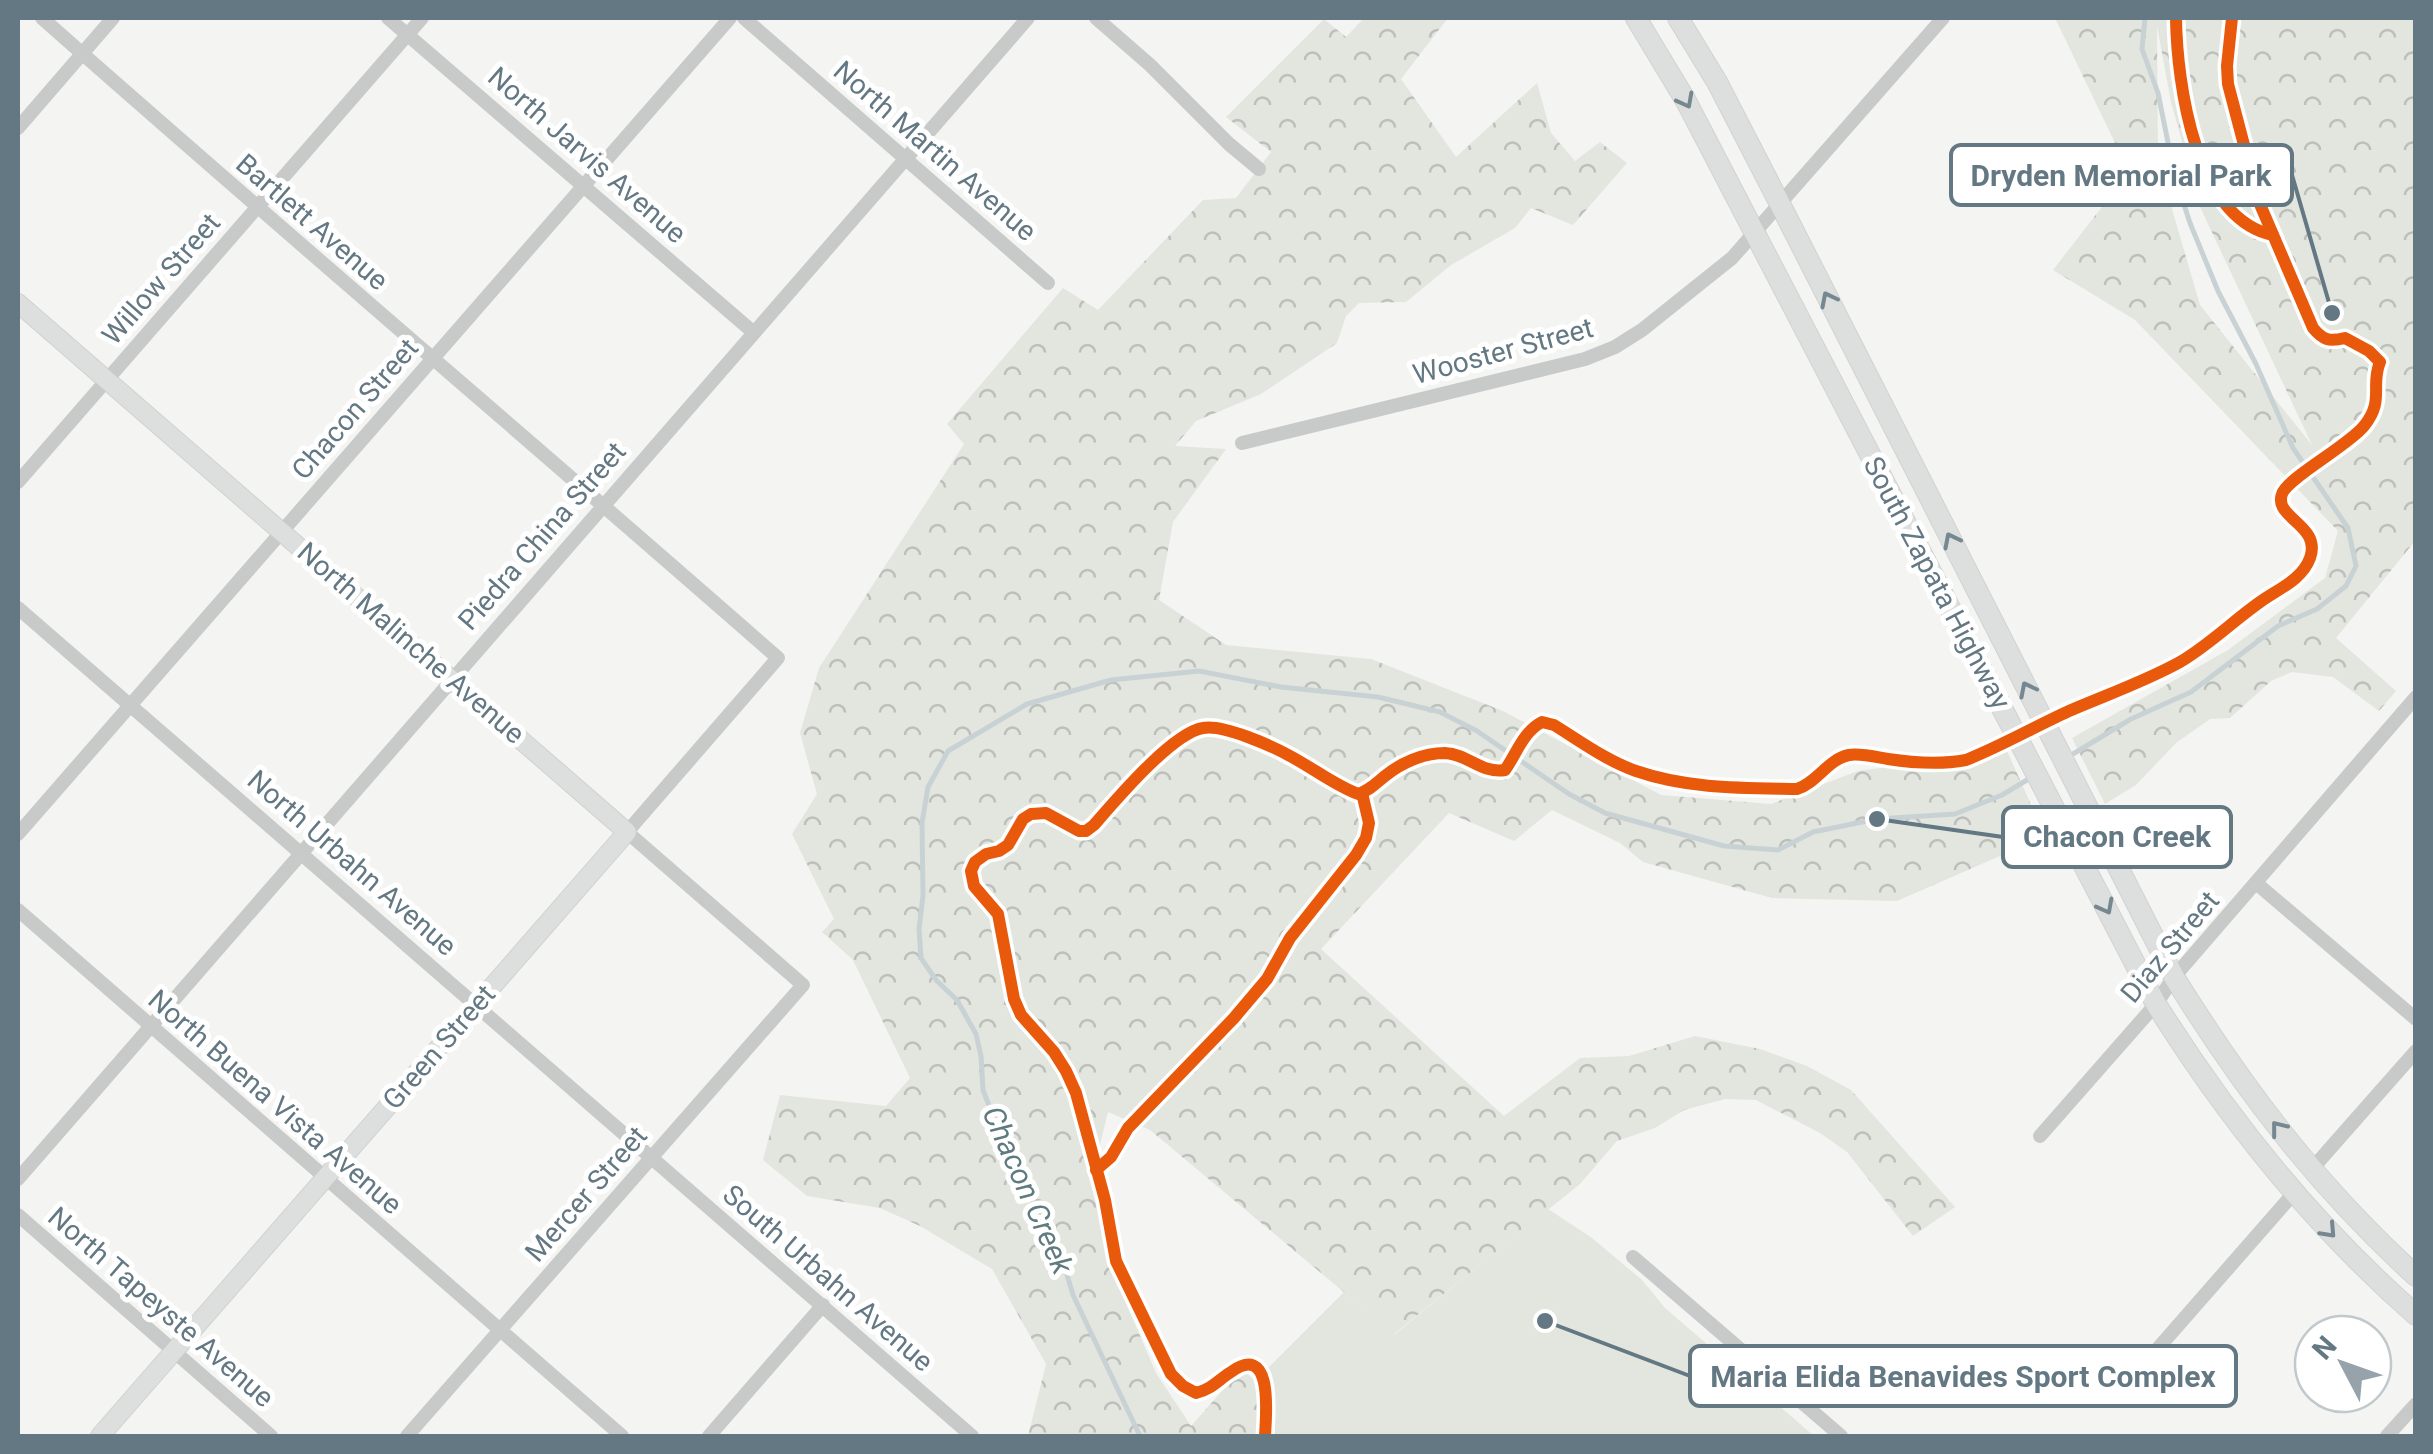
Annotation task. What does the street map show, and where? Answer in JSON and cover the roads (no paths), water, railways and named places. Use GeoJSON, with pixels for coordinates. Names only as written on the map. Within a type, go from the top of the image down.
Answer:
{"type":"FeatureCollection","features":[{"type":"Feature","properties":{"kind":"main road","name":"South Zapata Highway"},"geometry":{"type":"LineString","coordinates":[[1636,18],[1679,89],[2156,1004],[2224,1105],[2294,1194],[2416,1315]]}},
{"type":"Feature","properties":{"kind":"main road","name":"South Zapata Highway"},"geometry":{"type":"LineString","coordinates":[[1678,18],[1717,82],[2174,977],[2246,1086],[2311,1170],[2375,1240],[2416,1276]]}},
{"type":"Feature","properties":{"kind":"street","name":"Bartlett Avenue"},"geometry":{"type":"LineString","coordinates":[[42,18],[778,658]]}},
{"type":"Feature","properties":{"kind":"street"},"geometry":{"type":"LineString","coordinates":[[18,128],[113,18]]}},
{"type":"Feature","properties":{"kind":"street","name":"North Jarvis Avenue"},"geometry":{"type":"LineString","coordinates":[[388,18],[752,332]]}},
{"type":"Feature","properties":{"kind":"street","name":"Willow Street"},"geometry":{"type":"LineString","coordinates":[[18,482],[422,18]]}},
{"type":"Feature","properties":{"kind":"street","name":"Chacon Street"},"geometry":{"type":"LineString","coordinates":[[18,834],[730,18]]}},
{"type":"Feature","properties":{"kind":"street","name":"North Martin Avenue"},"geometry":{"type":"LineString","coordinates":[[744,18],[1048,282]]}},
{"type":"Feature","properties":{"kind":"street","name":"Piedra China Street"},"geometry":{"type":"LineString","coordinates":[[18,1178],[1028,18]]}},
{"type":"Feature","properties":{"kind":"street"},"geometry":{"type":"LineString","coordinates":[[1096,18],[1150,64],[1228,144],[1260,168]]}},
{"type":"Feature","properties":{"kind":"street","name":"Wooster Street"},"geometry":{"type":"LineString","coordinates":[[1242,443],[1554,368],[1600,353],[1642,330],[1732,258],[1943,18]]}},
{"type":"Feature","properties":{"kind":"street","name":"North Malinche Avenue"},"geometry":{"type":"LineString","coordinates":[[18,303],[803,985]]}},
{"type":"Feature","properties":{"kind":"street","name":"North Urbahn Avenue"},"geometry":{"type":"LineString","coordinates":[[18,608],[651,1158]]}},
{"type":"Feature","properties":{"kind":"street","name":"Green Street"},"geometry":{"type":"LineString","coordinates":[[100,1436],[778,658]]}},
{"type":"Feature","properties":{"kind":"street","name":"Diaz Street"},"geometry":{"type":"LineString","coordinates":[[2040,1136],[2412,707]]}},
{"type":"Feature","properties":{"kind":"street"},"geometry":{"type":"LineString","coordinates":[[2256,883],[2416,1019]]}},
{"type":"Feature","properties":{"kind":"street","name":"North Buena Vista Avenue"},"geometry":{"type":"LineString","coordinates":[[18,910],[622,1436]]}},
{"type":"Feature","properties":{"kind":"street","name":"Mercer Street"},"geometry":{"type":"LineString","coordinates":[[407,1436],[803,985]]}},
{"type":"Feature","properties":{"kind":"street"},"geometry":{"type":"LineString","coordinates":[[2311,1170],[2416,1051]]}},
{"type":"Feature","properties":{"kind":"street","name":"South Urbahn Avenue"},"geometry":{"type":"LineString","coordinates":[[651,1158],[972,1436]]}},
{"type":"Feature","properties":{"kind":"street"},"geometry":{"type":"LineString","coordinates":[[2153,1354],[2294,1194]]}},
{"type":"Feature","properties":{"kind":"street","name":"North Tapeyste Avenue"},"geometry":{"type":"LineString","coordinates":[[18,1215],[271,1436]]}},
{"type":"Feature","properties":{"kind":"street"},"geometry":{"type":"LineString","coordinates":[[1633,1257],[1841,1436]]}},
{"type":"Feature","properties":{"kind":"street"},"geometry":{"type":"LineString","coordinates":[[709,1436],[823,1305]]}},
{"type":"Feature","properties":{"kind":"street"},"geometry":{"type":"LineString","coordinates":[[2387,1436],[2416,1404]]}},
{"type":"Feature","properties":{"kind":"waterway","name":"Chacon Creek"},"geometry":{"type":"LineString","coordinates":[[2068,757],[2131,719],[2191,692],[2278,626],[2317,609],[2346,586],[2356,566],[2348,528],[2293,448],[2190,223],[2175,177],[2158,93],[2142,49],[2145,18]]}},
{"type":"Feature","properties":{"kind":"waterway","name":"Chacon Creek"},"geometry":{"type":"LineString","coordinates":[[1140,1436],[1073,1295],[1057,1241],[998,1129],[983,1090],[976,1034],[957,1000],[921,958],[922,823],[928,787],[948,751],[1027,704],[1111,680],[1199,671],[1281,687],[1378,697],[1440,712],[1477,731],[1569,794],[1605,813],[1724,846],[1778,850],[1813,832],[1877,819],[1955,814],[2002,795],[2032,777]]}},
{"type":"Feature","properties":{"kind":"place","name":"Dryden Memorial Park"},"geometry":{"type":"Point","coordinates":[2332,313]}},
{"type":"Feature","properties":{"kind":"place","name":"Chacon Creek"},"geometry":{"type":"Point","coordinates":[1877,819]}},
{"type":"Feature","properties":{"kind":"place","name":"Maria Elida Benavides Sport Complex"},"geometry":{"type":"Point","coordinates":[1545,1321]}}]}
